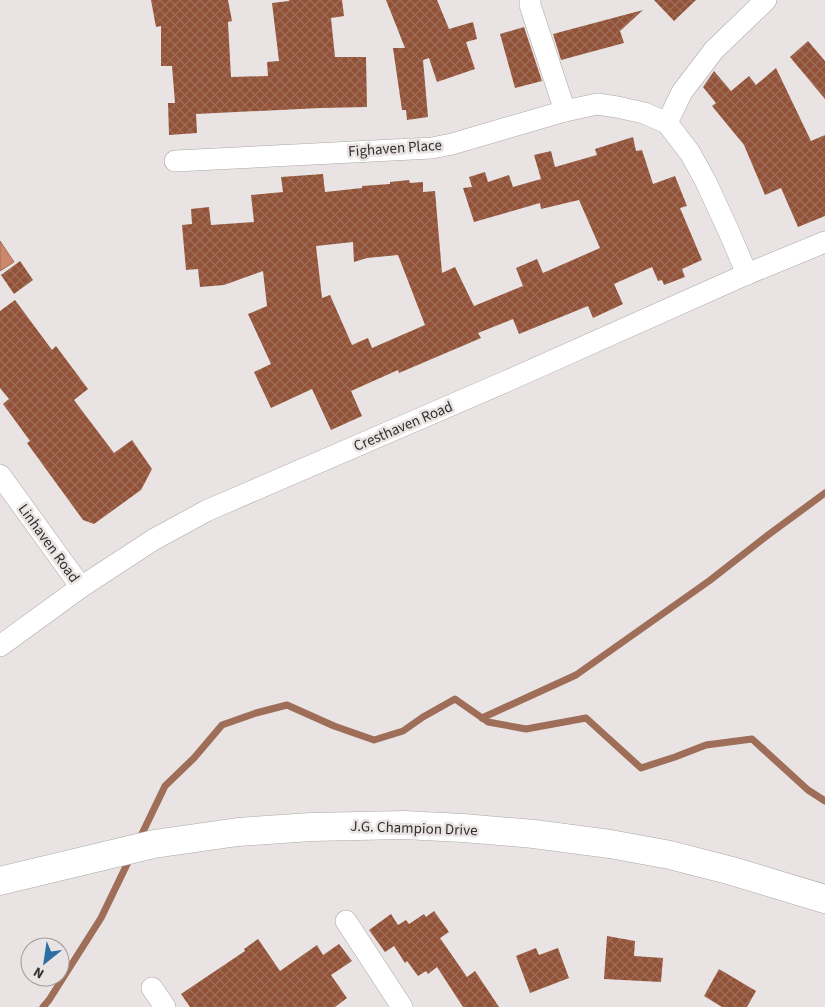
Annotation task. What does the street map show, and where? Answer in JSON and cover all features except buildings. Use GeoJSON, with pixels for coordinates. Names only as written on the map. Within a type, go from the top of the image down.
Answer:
{"type":"FeatureCollection","features":[{"type":"Feature","properties":{"kind":"main road","name":"J.G. Champion Drive"},"geometry":{"type":"LineString","coordinates":[[0,881],[124,850],[238,832],[311,827],[404,825],[463,828],[610,844],[670,855],[732,871],[825,899]]}},
{"type":"Feature","properties":{"kind":"street"},"geometry":{"type":"LineString","coordinates":[[530,0],[530,5],[565,111]]}},
{"type":"Feature","properties":{"kind":"street"},"geometry":{"type":"LineString","coordinates":[[667,123],[682,92],[714,50],[766,0]]}},
{"type":"Feature","properties":{"kind":"street","name":"Fighaven Place"},"geometry":{"type":"LineString","coordinates":[[175,160],[432,148],[452,144],[565,111],[597,104],[617,107],[644,113],[667,123],[690,153],[706,182],[747,274]]}},
{"type":"Feature","properties":{"kind":"street","name":"Cresthaven Road"},"geometry":{"type":"LineString","coordinates":[[0,646],[81,587],[153,540],[206,511],[507,381],[747,274],[825,242]]}},
{"type":"Feature","properties":{"kind":"street","name":"Linhaven Road"},"geometry":{"type":"LineString","coordinates":[[0,475],[81,587]]}},
{"type":"Feature","properties":{"kind":"street"},"geometry":{"type":"LineString","coordinates":[[346,921],[402,1007]]}},
{"type":"Feature","properties":{"kind":"street"},"geometry":{"type":"LineString","coordinates":[[152,988],[164,1007]]}},
{"type":"Feature","properties":{"kind":"shaded area"},"geometry":{"type":"Polygon","coordinates":[[[0,241],[14,262],[0,271],[0,241]]]}},
{"type":"Feature","properties":{"kind":"waterway"},"geometry":{"type":"LineString","coordinates":[[482,718],[576,675],[709,581],[825,493]]}},
{"type":"Feature","properties":{"kind":"waterway"},"geometry":{"type":"LineString","coordinates":[[139,840],[165,786],[194,758],[222,725],[287,705],[334,726],[374,740],[403,731],[455,699],[488,722],[526,729],[586,718],[641,768],[706,745],[752,739],[808,790],[825,801]]}},
{"type":"Feature","properties":{"kind":"waterway"},"geometry":{"type":"LineString","coordinates":[[43,1007],[101,918],[131,856]]}}]}
